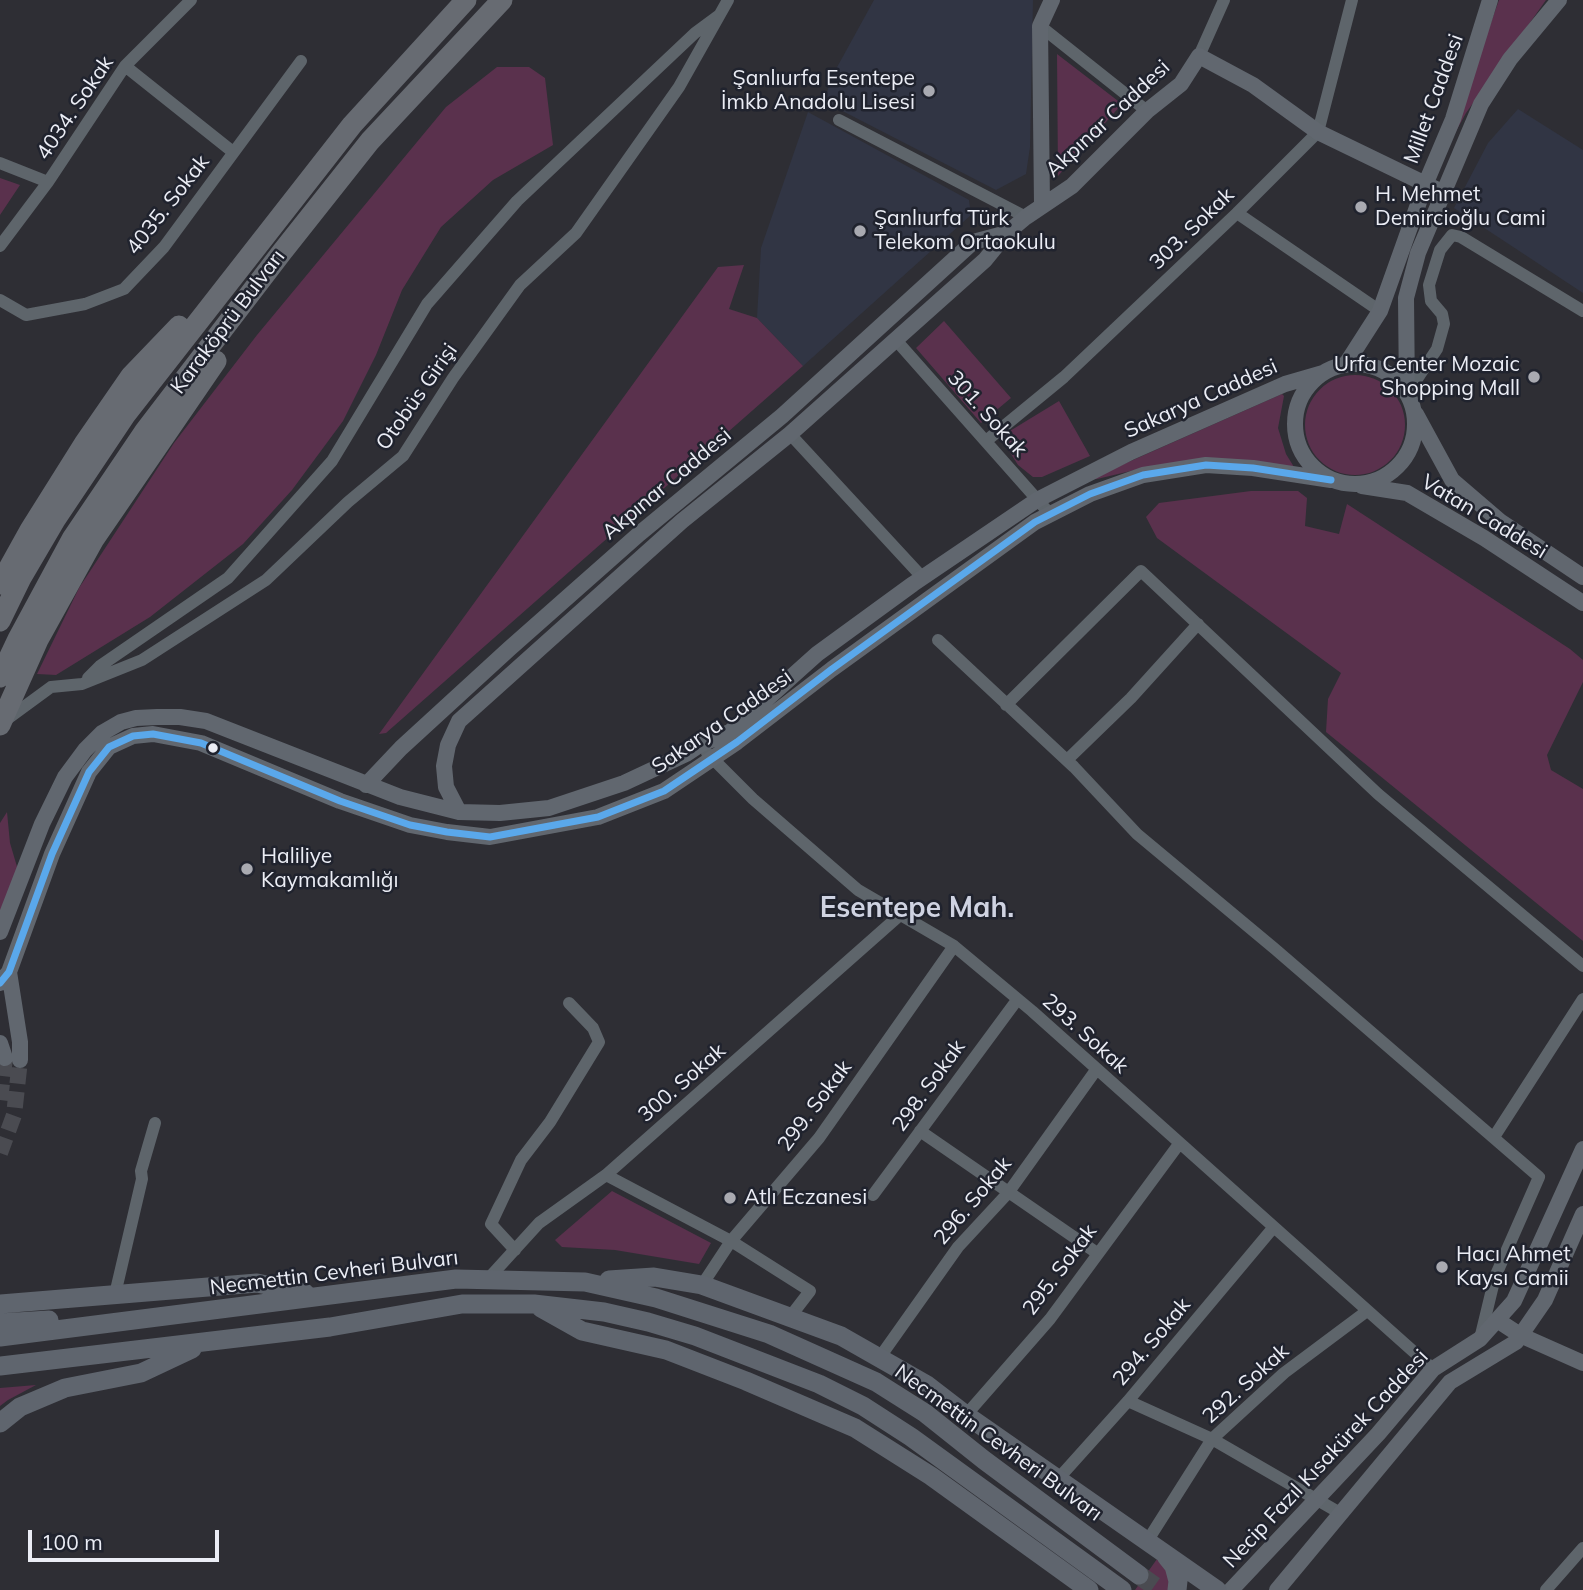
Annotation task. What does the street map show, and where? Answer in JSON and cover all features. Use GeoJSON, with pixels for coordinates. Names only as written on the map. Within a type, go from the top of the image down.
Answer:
{"type":"FeatureCollection","features":[{"type":"Feature","properties":{"kind":"highway","name":"Karaköprü Bulvarı"},"geometry":{"type":"LineString","coordinates":[[0,621],[21,578],[55,520],[126,414],[352,125],[466,0]]}},
{"type":"Feature","properties":{"kind":"highway","name":"Karaköprü Bulvarı"},"geometry":{"type":"LineString","coordinates":[[0,677],[72,539],[115,474],[282,252],[370,141],[502,0]]}},
{"type":"Feature","properties":{"kind":"highway"},"geometry":{"type":"LineString","coordinates":[[2,577],[84,444],[131,376],[265,235]]}},
{"type":"Feature","properties":{"kind":"highway"},"geometry":{"type":"LineString","coordinates":[[0,725],[38,640],[94,539],[231,340],[282,252]]}},
{"type":"Feature","properties":{"kind":"main road"},"geometry":{"type":"LineString","coordinates":[[1042,205],[1040,26],[1052,0]]}},
{"type":"Feature","properties":{"kind":"main road","name":"Millet Caddesi"},"geometry":{"type":"LineString","coordinates":[[1346,364],[1380,311],[1425,185],[1453,119],[1490,0]]}},
{"type":"Feature","properties":{"kind":"main road","name":"Millet Caddesi"},"geometry":{"type":"LineString","coordinates":[[1407,394],[1406,298],[1418,253],[1481,104],[1510,59],[1559,0]]}},
{"type":"Feature","properties":{"kind":"main road"},"geometry":{"type":"LineString","coordinates":[[1199,56],[1253,85],[1318,132],[1444,193]]}},
{"type":"Feature","properties":{"kind":"main road","name":"Akpınar Caddesi"},"geometry":{"type":"LineString","coordinates":[[459,811],[446,787],[444,766],[448,744],[459,721],[682,521],[790,434],[985,260],[1007,233],[1042,205],[1072,186],[1147,111],[1181,84],[1199,56]]}},
{"type":"Feature","properties":{"kind":"main road","name":"Akpınar Caddesi"},"geometry":{"type":"LineString","coordinates":[[366,785],[401,748],[519,640],[639,534],[782,416],[973,242],[1007,233]]}},
{"type":"Feature","properties":{"kind":"main road"},"geometry":{"type":"LineString","coordinates":[[1346,364],[1364,364],[1381,369],[1396,380],[1407,394],[1414,411],[1415,428],[1411,446],[1403,462],[1390,474],[1374,482],[1357,485],[1331,481],[1315,470],[1303,456],[1295,439],[1294,420],[1298,401],[1308,385],[1322,373],[1346,364]]}},
{"type":"Feature","properties":{"kind":"main road","name":"Sakarya Caddesi"},"geometry":{"type":"LineString","coordinates":[[0,932],[42,824],[65,777],[102,733],[121,722],[156,717],[206,721],[366,785],[400,797],[459,811],[500,813],[549,807],[624,783],[730,732],[817,654],[1037,500],[1131,453],[1285,384],[1322,373]]}},
{"type":"Feature","properties":{"kind":"main road","name":"Vatan Caddesi"},"geometry":{"type":"LineString","coordinates":[[1414,411],[1451,480],[1501,522],[1583,577]]}},
{"type":"Feature","properties":{"kind":"main road","name":"Sakarya Caddesi"},"geometry":{"type":"LineString","coordinates":[[5,977],[52,855],[89,772],[110,747],[133,736],[153,734],[201,743],[340,801],[410,825],[490,838],[598,817],[664,791],[1049,514],[1090,494],[1143,475],[1206,465],[1253,468],[1331,481]]}},
{"type":"Feature","properties":{"kind":"main road","name":"Vatan Caddesi"},"geometry":{"type":"LineString","coordinates":[[1357,485],[1407,493],[1484,538],[1583,604]]}},
{"type":"Feature","properties":{"kind":"main road"},"geometry":{"type":"LineString","coordinates":[[5,977],[20,1042],[8,1054]]}},
{"type":"Feature","properties":{"kind":"main road","name":"Necip Fazıl Kısakürek Caddesi"},"geometry":{"type":"LineString","coordinates":[[1231,1590],[1378,1434],[1433,1369],[1480,1339],[1514,1301],[1583,1149]]}},
{"type":"Feature","properties":{"kind":"main road","name":"Necip Fazıl Kısakürek Caddesi"},"geometry":{"type":"LineString","coordinates":[[1277,1590],[1450,1382],[1516,1342],[1545,1300],[1583,1214]]}},
{"type":"Feature","properties":{"kind":"main road"},"geometry":{"type":"LineString","coordinates":[[586,1282],[654,1277],[702,1285],[841,1336],[927,1385],[1217,1590]]}},
{"type":"Feature","properties":{"kind":"main road","name":"Necmettin Cevheri Bulvarı"},"geometry":{"type":"LineString","coordinates":[[0,1337],[456,1279],[586,1282],[656,1297],[769,1334],[876,1382],[925,1413],[1139,1575]]}},
{"type":"Feature","properties":{"kind":"main road"},"geometry":{"type":"LineString","coordinates":[[0,1304],[257,1283],[320,1296]]}},
{"type":"Feature","properties":{"kind":"main road"},"geometry":{"type":"LineString","coordinates":[[0,1366],[330,1327],[462,1304],[534,1304],[604,1312],[695,1336],[819,1384],[863,1406],[911,1437],[1122,1590]]}},
{"type":"Feature","properties":{"kind":"main road"},"geometry":{"type":"LineString","coordinates":[[534,1304],[582,1331],[666,1350],[855,1428],[931,1476],[1088,1590]]}},
{"type":"Feature","properties":{"kind":"main road"},"geometry":{"type":"LineString","coordinates":[[0,1323],[43,1319],[95,1325]]}},
{"type":"Feature","properties":{"kind":"main road"},"geometry":{"type":"LineString","coordinates":[[1497,1320],[1521,1335],[1583,1363]]}},
{"type":"Feature","properties":{"kind":"main road"},"geometry":{"type":"LineString","coordinates":[[0,1423],[20,1407],[65,1388],[141,1374],[209,1341]]}},
{"type":"Feature","properties":{"kind":"main road"},"geometry":{"type":"LineString","coordinates":[[1155,1546],[1174,1566],[1178,1581],[1177,1590]]}},
{"type":"Feature","properties":{"kind":"street","name":"4034. Sokak"},"geometry":{"type":"LineString","coordinates":[[0,246],[48,181],[125,66],[191,0]]}},
{"type":"Feature","properties":{"kind":"street","name":"Otobüs Girişi"},"geometry":{"type":"LineString","coordinates":[[0,725],[51,687],[82,684],[142,660],[266,580],[348,502],[403,457],[453,378],[520,285],[576,233],[679,87],[729,0]]}},
{"type":"Feature","properties":{"kind":"street"},"geometry":{"type":"LineString","coordinates":[[1199,56],[1224,0]]}},
{"type":"Feature","properties":{"kind":"street"},"geometry":{"type":"LineString","coordinates":[[1318,132],[1352,0]]}},
{"type":"Feature","properties":{"kind":"street"},"geometry":{"type":"LineString","coordinates":[[82,684],[100,666],[228,578],[332,461],[427,304],[517,201],[695,33],[721,13]]}},
{"type":"Feature","properties":{"kind":"street"},"geometry":{"type":"LineString","coordinates":[[1040,26],[1147,111]]}},
{"type":"Feature","properties":{"kind":"street","name":"4035. Sokak"},"geometry":{"type":"LineString","coordinates":[[0,300],[26,315],[85,304],[124,289],[164,247],[301,61]]}},
{"type":"Feature","properties":{"kind":"street"},"geometry":{"type":"LineString","coordinates":[[125,66],[233,152]]}},
{"type":"Feature","properties":{"kind":"street"},"geometry":{"type":"LineString","coordinates":[[839,120],[1026,217]]}},
{"type":"Feature","properties":{"kind":"street","name":"303. Sokak"},"geometry":{"type":"LineString","coordinates":[[986,441],[1065,377],[1318,132]]}},
{"type":"Feature","properties":{"kind":"street"},"geometry":{"type":"LineString","coordinates":[[0,163],[48,181]]}},
{"type":"Feature","properties":{"kind":"street"},"geometry":{"type":"LineString","coordinates":[[1237,213],[1380,311]]}},
{"type":"Feature","properties":{"kind":"street"},"geometry":{"type":"LineString","coordinates":[[1407,394],[1437,349],[1444,324],[1442,314],[1431,301],[1429,285],[1440,250],[1452,235],[1461,237],[1583,311]]}},
{"type":"Feature","properties":{"kind":"street","name":"301. Sokak"},"geometry":{"type":"LineString","coordinates":[[895,339],[1049,514]]}},
{"type":"Feature","properties":{"kind":"street"},"geometry":{"type":"LineString","coordinates":[[790,434],[923,578]]}},
{"type":"Feature","properties":{"kind":"street"},"geometry":{"type":"LineString","coordinates":[[1006,705],[1141,570],[1378,794],[1583,966]]}},
{"type":"Feature","properties":{"kind":"street"},"geometry":{"type":"LineString","coordinates":[[1067,760],[1131,698],[1198,624]]}},
{"type":"Feature","properties":{"kind":"street"},"geometry":{"type":"LineString","coordinates":[[938,640],[1067,760],[1137,834],[1275,948],[1539,1177],[1495,1277],[1480,1339]]}},
{"type":"Feature","properties":{"kind":"street","name":"293. Sokak"},"geometry":{"type":"LineString","coordinates":[[701,744],[712,759],[753,799],[858,890],[954,946],[1433,1369]]}},
{"type":"Feature","properties":{"kind":"street","name":"300. Sokak"},"geometry":{"type":"LineString","coordinates":[[488,1279],[539,1223],[606,1175],[900,915]]}},
{"type":"Feature","properties":{"kind":"street","name":"299. Sokak"},"geometry":{"type":"LineString","coordinates":[[702,1285],[731,1241],[819,1138],[954,946]]}},
{"type":"Feature","properties":{"kind":"street"},"geometry":{"type":"LineString","coordinates":[[1494,1137],[1583,999]]}},
{"type":"Feature","properties":{"kind":"street","name":"298. Sokak"},"geometry":{"type":"LineString","coordinates":[[873,1195],[1017,1000]]}},
{"type":"Feature","properties":{"kind":"street"},"geometry":{"type":"LineString","coordinates":[[515,1250],[491,1224],[521,1160],[550,1122],[599,1042],[593,1028],[569,1003]]}},
{"type":"Feature","properties":{"kind":"street","name":"296. Sokak"},"geometry":{"type":"LineString","coordinates":[[880,1357],[958,1247],[1008,1193],[1096,1070]]}},
{"type":"Feature","properties":{"kind":"street"},"geometry":{"type":"LineString","coordinates":[[119,1293],[116,1290],[142,1179],[141,1171],[155,1123]]}},
{"type":"Feature","properties":{"kind":"street"},"geometry":{"type":"LineString","coordinates":[[920,1131],[1097,1253]]}},
{"type":"Feature","properties":{"kind":"street","name":"295. Sokak"},"geometry":{"type":"LineString","coordinates":[[966,1415],[1050,1319],[1179,1144]]}},
{"type":"Feature","properties":{"kind":"street"},"geometry":{"type":"LineString","coordinates":[[606,1175],[731,1241],[810,1291],[790,1317]]}},
{"type":"Feature","properties":{"kind":"street","name":"294. Sokak"},"geometry":{"type":"LineString","coordinates":[[1058,1479],[1128,1401],[1273,1228]]}},
{"type":"Feature","properties":{"kind":"street","name":"292. Sokak"},"geometry":{"type":"LineString","coordinates":[[1155,1546],[1212,1439],[1284,1373],[1367,1311]]}},
{"type":"Feature","properties":{"kind":"street"},"geometry":{"type":"LineString","coordinates":[[1128,1401],[1212,1439],[1340,1513]]}},
{"type":"Feature","properties":{"kind":"street"},"geometry":{"type":"LineString","coordinates":[[1546,1590],[1583,1548]]}},
{"type":"Feature","properties":{"kind":"shaded area","name":"Şanlıurfa Esentepe İmkb Anadolu Lisesi"},"geometry":{"type":"Polygon","coordinates":[[[874,0],[1033,0],[1030,147],[1026,174],[996,190],[825,102],[830,80],[874,0]]]}},
{"type":"Feature","properties":{"kind":"shaded area"},"geometry":{"type":"Polygon","coordinates":[[[1499,0],[1546,0],[1466,113],[1445,151],[1499,0]]]}},
{"type":"Feature","properties":{"kind":"shaded area"},"geometry":{"type":"Polygon","coordinates":[[[1057,54],[1122,104],[1058,176],[1057,54]]]}},
{"type":"Feature","properties":{"kind":"shaded area"},"geometry":{"type":"Polygon","coordinates":[[[497,67],[529,67],[545,78],[553,145],[493,180],[441,227],[402,290],[376,355],[343,421],[292,490],[243,544],[150,617],[56,675],[37,674],[79,588],[174,443],[257,335],[446,107],[497,67]]]}},
{"type":"Feature","properties":{"kind":"shaded area"},"geometry":{"type":"Polygon","coordinates":[[[1518,109],[1583,150],[1583,293],[1454,208],[1488,143],[1518,109]]]}},
{"type":"Feature","properties":{"kind":"shaded area","name":"Şanlıurfa Türk Telekom Ortaokulu"},"geometry":{"type":"Polygon","coordinates":[[[808,112],[969,200],[971,215],[803,366],[757,318],[761,248],[808,112]]]}},
{"type":"Feature","properties":{"kind":"shaded area"},"geometry":{"type":"Polygon","coordinates":[[[0,178],[20,185],[0,215],[0,178]]]}},
{"type":"Feature","properties":{"kind":"shaded area"},"geometry":{"type":"Polygon","coordinates":[[[744,265],[729,309],[757,318],[803,366],[386,733],[379,734],[718,267],[744,265]]]}},
{"type":"Feature","properties":{"kind":"shaded area"},"geometry":{"type":"Polygon","coordinates":[[[944,321],[1011,398],[981,423],[916,348],[944,321]]]}},
{"type":"Feature","properties":{"kind":"shaded area"},"geometry":{"type":"Polygon","coordinates":[[[1355,375],[1374,379],[1391,389],[1401,406],[1405,425],[1401,444],[1391,461],[1374,471],[1355,475],[1336,471],[1319,461],[1309,444],[1305,425],[1309,406],[1319,389],[1336,379],[1355,375]]]}},
{"type":"Feature","properties":{"kind":"shaded area"},"geometry":{"type":"Polygon","coordinates":[[[1282,394],[1284,396],[1278,428],[1286,454],[1294,467],[1152,466],[1090,479],[1282,394]]]}},
{"type":"Feature","properties":{"kind":"shaded area"},"geometry":{"type":"Polygon","coordinates":[[[1059,401],[1090,456],[1042,477],[1033,477],[1018,465],[1000,437],[1059,401]]]}},
{"type":"Feature","properties":{"kind":"shaded area"},"geometry":{"type":"Polygon","coordinates":[[[1251,491],[1298,491],[1307,498],[1305,526],[1339,534],[1347,504],[1583,660],[1583,682],[1547,755],[1551,770],[1583,789],[1583,941],[1326,732],[1328,699],[1341,673],[1157,538],[1146,517],[1159,503],[1251,491]]]}},
{"type":"Feature","properties":{"kind":"shaded area"},"geometry":{"type":"Polygon","coordinates":[[[7,812],[10,843],[18,870],[0,913],[0,823],[7,812]]]}},
{"type":"Feature","properties":{"kind":"shaded area"},"geometry":{"type":"Polygon","coordinates":[[[612,1191],[711,1243],[699,1264],[615,1250],[562,1247],[555,1240],[612,1191]]]}},
{"type":"Feature","properties":{"kind":"shaded area"},"geometry":{"type":"Polygon","coordinates":[[[36,1385],[8,1400],[0,1406],[0,1388],[36,1385]]]}},
{"type":"Feature","properties":{"kind":"shaded area"},"geometry":{"type":"Polygon","coordinates":[[[1157,1559],[1167,1571],[1169,1590],[1135,1590],[1157,1559]]]}},
{"type":"Feature","properties":{"kind":"tunnel"},"geometry":{"type":"LineString","coordinates":[[0,1100],[5,1058]]}},
{"type":"Feature","properties":{"kind":"tunnel"},"geometry":{"type":"LineString","coordinates":[[0,1153],[14,1115],[20,1060]]}},
{"type":"Feature","properties":{"kind":"tunnel"},"geometry":{"type":"LineString","coordinates":[[1139,1575],[1160,1590]]}},
{"type":"Feature","properties":{"kind":"transit line"},"geometry":{"type":"LineString","coordinates":[[0,983],[9,972],[52,854],[89,772],[109,747],[133,736],[153,734],[201,743],[340,801],[410,825],[447,832],[490,837],[598,817],[664,791],[737,742],[832,669],[1035,522],[1090,494],[1143,475],[1206,465],[1253,468],[1331,480]]}},
{"type":"Feature","properties":{"kind":"place","name":"Şanlıurfa Esentepe İmkb Anadolu Lisesi"},"geometry":{"type":"Point","coordinates":[929,91]}},
{"type":"Feature","properties":{"kind":"place","name":"H. Mehmet Demircioğlu Cami"},"geometry":{"type":"Point","coordinates":[1361,207]}},
{"type":"Feature","properties":{"kind":"place","name":"Şanlıurfa Türk Telekom Ortaokulu"},"geometry":{"type":"Point","coordinates":[860,231]}},
{"type":"Feature","properties":{"kind":"place","name":"Urfa Center Mozaic Shopping Mall"},"geometry":{"type":"Point","coordinates":[1534,377]}},
{"type":"Feature","properties":{"kind":"place","name":"Haliliye Kaymakamlığı"},"geometry":{"type":"Point","coordinates":[247,869]}},
{"type":"Feature","properties":{"kind":"place","name":"Atlı Eczanesi"},"geometry":{"type":"Point","coordinates":[730,1198]}},
{"type":"Feature","properties":{"kind":"place","name":"Hacı Ahmet Kaysı Camii"},"geometry":{"type":"Point","coordinates":[1442,1267]}},
{"type":"Feature","properties":{"kind":"district","name":"Esentepe Mah."},"geometry":{"type":"Point","coordinates":[917,909]}}]}
